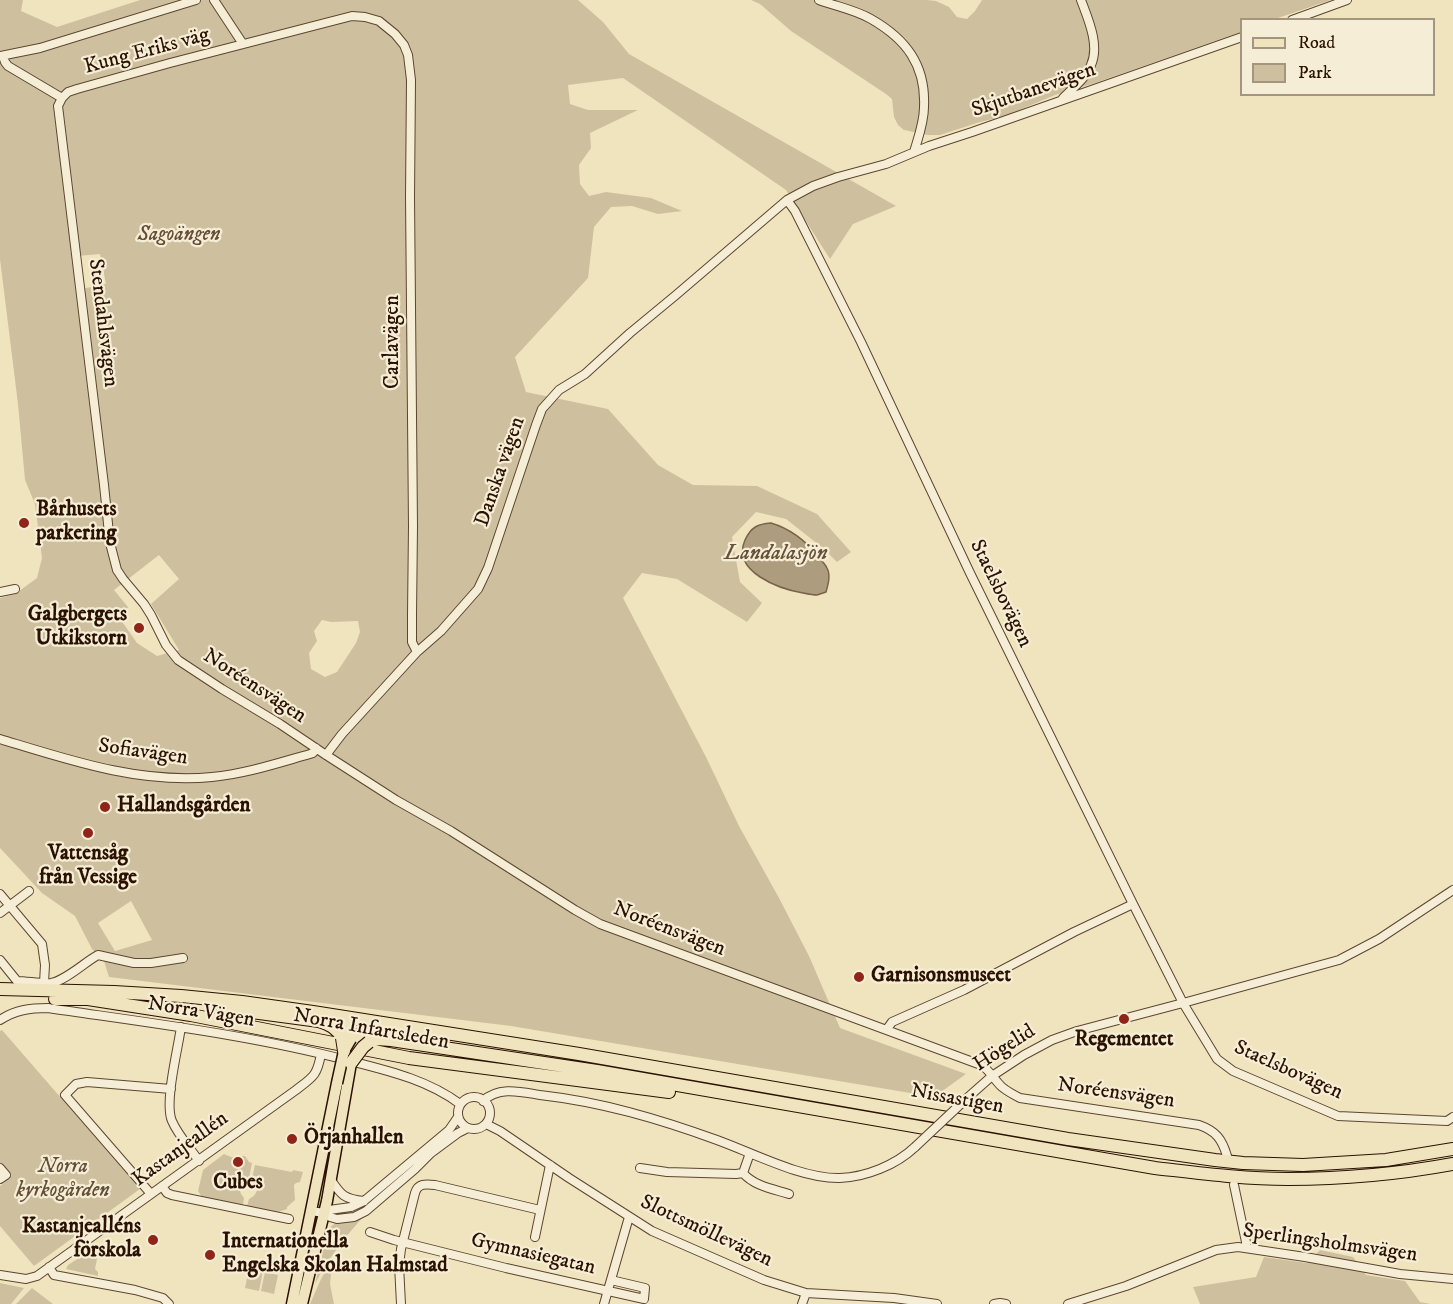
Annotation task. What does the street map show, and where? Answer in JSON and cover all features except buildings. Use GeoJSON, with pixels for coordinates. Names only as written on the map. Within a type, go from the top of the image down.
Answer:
{"type":"FeatureCollection","features":[{"type":"Feature","properties":{"kind":"highway","name":"Norra Infartsleden"},"geometry":{"type":"LineString","coordinates":[[0,988],[114,992],[242,1002],[458,1034]]}},
{"type":"Feature","properties":{"kind":"highway","name":"Norra Infartsleden"},"geometry":{"type":"LineString","coordinates":[[0,996],[88,999],[191,1015],[409,1059],[678,1092],[736,1096]]}},
{"type":"Feature","properties":{"kind":"highway"},"geometry":{"type":"LineString","coordinates":[[88,999],[164,1002],[319,1021],[328,1024],[350,1039]]}},
{"type":"Feature","properties":{"kind":"highway"},"geometry":{"type":"LineString","coordinates":[[329,1014],[345,1024],[350,1039]]}},
{"type":"Feature","properties":{"kind":"highway"},"geometry":{"type":"LineString","coordinates":[[344,1051],[350,1039],[374,1030],[433,1038],[458,1034]]}},
{"type":"Feature","properties":{"kind":"highway","name":"Nissastigen"},"geometry":{"type":"LineString","coordinates":[[458,1034],[1068,1139],[1215,1160],[1303,1165],[1386,1160],[1453,1149]]}},
{"type":"Feature","properties":{"kind":"highway"},"geometry":{"type":"LineString","coordinates":[[351,1063],[369,1042],[377,1039],[391,1040],[597,1071],[736,1096]]}},
{"type":"Feature","properties":{"kind":"highway","name":"Nissastigen"},"geometry":{"type":"LineString","coordinates":[[736,1096],[1155,1168],[1215,1175],[1288,1179],[1341,1177],[1453,1164]]}},
{"type":"Feature","properties":{"kind":"main road"},"geometry":{"type":"LineString","coordinates":[[292,1304],[311,1211],[342,1083],[351,1063],[350,1039]]}},
{"type":"Feature","properties":{"kind":"main road"},"geometry":{"type":"LineString","coordinates":[[302,1304],[331,1180],[344,1051]]}},
{"type":"Feature","properties":{"kind":"street"},"geometry":{"type":"LineString","coordinates":[[62,98],[8,66],[1,56],[40,48],[196,0]]}},
{"type":"Feature","properties":{"kind":"street","name":"Kung Eriks väg"},"geometry":{"type":"LineString","coordinates":[[214,0],[243,44]]}},
{"type":"Feature","properties":{"kind":"street"},"geometry":{"type":"LineString","coordinates":[[819,0],[869,18],[899,38],[913,57],[924,86],[924,109],[914,152]]}},
{"type":"Feature","properties":{"kind":"street"},"geometry":{"type":"LineString","coordinates":[[1060,100],[1085,75],[1094,57],[1095,47],[1081,0]]}},
{"type":"Feature","properties":{"kind":"street"},"geometry":{"type":"LineString","coordinates":[[1298,18],[1347,0]]}},
{"type":"Feature","properties":{"kind":"street","name":"Kung Eriks väg"},"geometry":{"type":"LineString","coordinates":[[62,98],[68,92],[77,89],[352,16],[379,21],[395,34]]}},
{"type":"Feature","properties":{"kind":"street","name":"Carlavägen"},"geometry":{"type":"LineString","coordinates":[[395,34],[404,45],[408,55],[411,80],[412,642],[417,652]]}},
{"type":"Feature","properties":{"kind":"street","name":"Skjutbanevägen"},"geometry":{"type":"LineString","coordinates":[[838,177],[886,164],[914,152],[1240,38]]}},
{"type":"Feature","properties":{"kind":"street","name":"Stendahlsvägen"},"geometry":{"type":"LineString","coordinates":[[62,98],[58,106],[110,543],[117,570],[151,615]]}},
{"type":"Feature","properties":{"kind":"street","name":"Danska vägen"},"geometry":{"type":"LineString","coordinates":[[326,755],[342,734],[417,652],[441,631],[478,589],[488,568],[530,438],[542,409],[559,390],[585,374],[787,200],[813,186],[838,177]]}},
{"type":"Feature","properties":{"kind":"street","name":"Staelsbovägen"},"geometry":{"type":"LineString","coordinates":[[787,200],[795,211],[861,342],[970,573],[1133,904],[1183,1003],[1217,1059],[1233,1071],[1338,1116],[1447,1120],[1453,1117]]}},
{"type":"Feature","properties":{"kind":"street"},"geometry":{"type":"LineString","coordinates":[[0,592],[15,589]]}},
{"type":"Feature","properties":{"kind":"street","name":"Noréensvägen"},"geometry":{"type":"LineString","coordinates":[[151,615],[166,645],[178,660],[415,811],[600,924],[981,1065],[1010,1093],[1030,1100],[1199,1125],[1219,1136],[1227,1156]]}},
{"type":"Feature","properties":{"kind":"street","name":"Sofiavägen"},"geometry":{"type":"LineString","coordinates":[[0,739],[127,774],[192,779],[244,772],[310,754],[316,748]]}},
{"type":"Feature","properties":{"kind":"street","name":"Högelid"},"geometry":{"type":"LineString","coordinates":[[483,1101],[502,1091],[576,1100],[648,1116],[811,1174],[840,1178],[857,1175],[886,1166],[902,1157],[992,1076],[1024,1054],[1052,1040],[1077,1031],[1339,960],[1379,939],[1453,890]]}},
{"type":"Feature","properties":{"kind":"street"},"geometry":{"type":"LineString","coordinates":[[0,913],[30,891]]}},
{"type":"Feature","properties":{"kind":"street"},"geometry":{"type":"LineString","coordinates":[[0,894],[42,944],[45,965],[44,983]]}},
{"type":"Feature","properties":{"kind":"street"},"geometry":{"type":"LineString","coordinates":[[887,1029],[892,1022],[1133,904]]}},
{"type":"Feature","properties":{"kind":"street"},"geometry":{"type":"LineString","coordinates":[[0,960],[17,981],[44,983],[56,982],[98,956],[134,963],[183,958]]}},
{"type":"Feature","properties":{"kind":"street","name":"Norra Vägen"},"geometry":{"type":"LineString","coordinates":[[0,1020],[17,1011],[48,1008],[254,1039],[403,1075],[460,1104]]}},
{"type":"Feature","properties":{"kind":"street"},"geometry":{"type":"LineString","coordinates":[[182,1027],[169,1111],[173,1124],[199,1161]]}},
{"type":"Feature","properties":{"kind":"street","name":"Kastanjeallén"},"geometry":{"type":"LineString","coordinates":[[0,1275],[26,1279],[37,1275],[151,1194],[165,1190],[199,1161],[311,1078],[318,1070],[321,1054]]}},
{"type":"Feature","properties":{"kind":"street"},"geometry":{"type":"LineString","coordinates":[[151,1194],[65,1095],[76,1084],[87,1082],[171,1089]]}},
{"type":"Feature","properties":{"kind":"street"},"geometry":{"type":"LineString","coordinates":[[469,1098],[483,1101],[489,1110],[486,1124],[475,1129],[461,1124],[458,1117],[460,1104],[469,1098]]}},
{"type":"Feature","properties":{"kind":"street"},"geometry":{"type":"LineString","coordinates":[[324,1213],[329,1210],[351,1207],[364,1201],[449,1130],[458,1117]]}},
{"type":"Feature","properties":{"kind":"street","name":"Slottsmöllevägen"},"geometry":{"type":"LineString","coordinates":[[486,1124],[652,1231],[764,1281],[806,1293],[894,1298],[937,1304]]}},
{"type":"Feature","properties":{"kind":"street"},"geometry":{"type":"LineString","coordinates":[[311,1211],[324,1213],[337,1219],[354,1217],[366,1211],[431,1153],[458,1132],[468,1128]]}},
{"type":"Feature","properties":{"kind":"street"},"geometry":{"type":"LineString","coordinates":[[743,1173],[750,1153]]}},
{"type":"Feature","properties":{"kind":"street"},"geometry":{"type":"LineString","coordinates":[[535,1237],[550,1165]]}},
{"type":"Feature","properties":{"kind":"street"},"geometry":{"type":"LineString","coordinates":[[0,1168],[6,1175],[0,1179]]}},
{"type":"Feature","properties":{"kind":"street"},"geometry":{"type":"LineString","coordinates":[[640,1168],[722,1175],[743,1173]]}},
{"type":"Feature","properties":{"kind":"street"},"geometry":{"type":"LineString","coordinates":[[743,1173],[749,1180],[789,1194]]}},
{"type":"Feature","properties":{"kind":"street"},"geometry":{"type":"LineString","coordinates":[[331,1180],[342,1195],[364,1201]]}},
{"type":"Feature","properties":{"kind":"street"},"geometry":{"type":"LineString","coordinates":[[401,1304],[399,1265],[416,1189],[420,1185],[435,1185],[540,1210]]}},
{"type":"Feature","properties":{"kind":"street"},"geometry":{"type":"LineString","coordinates":[[1233,1185],[1246,1247]]}},
{"type":"Feature","properties":{"kind":"street"},"geometry":{"type":"LineString","coordinates":[[165,1190],[192,1200],[289,1219]]}},
{"type":"Feature","properties":{"kind":"street"},"geometry":{"type":"LineString","coordinates":[[604,1304],[629,1217]]}},
{"type":"Feature","properties":{"kind":"street","name":"Gymnasiegatan"},"geometry":{"type":"LineString","coordinates":[[370,1232],[506,1268],[644,1299],[645,1288],[611,1280]]}},
{"type":"Feature","properties":{"kind":"street","name":"Sperlingsholmsvägen"},"geometry":{"type":"LineString","coordinates":[[1068,1304],[1126,1286],[1216,1250],[1234,1247],[1246,1247],[1396,1273],[1453,1279]]}},
{"type":"Feature","properties":{"kind":"street"},"geometry":{"type":"LineString","coordinates":[[49,1267],[54,1275],[135,1290],[163,1298],[169,1303]]}},
{"type":"Feature","properties":{"kind":"street"},"geometry":{"type":"LineString","coordinates":[[802,1304],[806,1293]]}},
{"type":"Feature","properties":{"kind":"street"},"geometry":{"type":"LineString","coordinates":[[994,1304],[1006,1304]]}},
{"type":"Feature","properties":{"kind":"green space","name":"Sagoängen"},"geometry":{"type":"Polygon","coordinates":[[[0,0],[23,0],[21,11],[57,27],[140,0],[578,0],[603,22],[629,54],[896,206],[853,224],[830,259],[786,190],[623,78],[568,85],[570,104],[588,110],[638,110],[590,133],[591,148],[579,165],[580,184],[589,196],[606,192],[651,198],[682,211],[658,214],[632,206],[611,207],[594,227],[588,278],[515,357],[526,392],[608,409],[658,465],[693,485],[757,486],[817,514],[851,552],[837,562],[786,519],[756,512],[732,537],[740,582],[762,603],[747,622],[677,579],[642,573],[623,598],[706,757],[739,826],[809,956],[840,1028],[966,1074],[934,1097],[511,1026],[109,977],[104,961],[92,949],[75,916],[42,893],[0,848],[0,598],[15,594],[37,578],[42,558],[35,504],[25,480],[0,259],[0,0]],[[100,254],[78,256],[81,289],[106,284],[100,254]],[[159,555],[114,590],[128,607],[121,620],[137,643],[157,656],[179,650],[151,604],[179,579],[159,555]],[[322,620],[314,631],[317,641],[309,653],[311,669],[325,677],[337,672],[356,643],[360,632],[358,621],[322,620]],[[131,901],[98,923],[115,951],[152,940],[131,901]]]}},
{"type":"Feature","properties":{"kind":"green space"},"geometry":{"type":"Polygon","coordinates":[[[751,0],[927,0],[949,7],[957,17],[967,19],[982,0],[1331,0],[1278,18],[1240,18],[1240,32],[1055,95],[1005,116],[940,135],[904,130],[894,117],[892,99],[791,31],[760,4],[751,0]]]}},
{"type":"Feature","properties":{"kind":"green space","name":"Norra kyrkogården"},"geometry":{"type":"Polygon","coordinates":[[[2,1030],[140,1189],[34,1266],[0,1226],[0,1186],[10,1178],[0,1165],[0,1031],[2,1030]]]}},
{"type":"Feature","properties":{"kind":"green space"},"geometry":{"type":"Polygon","coordinates":[[[224,1154],[231,1157],[245,1156],[252,1163],[249,1178],[243,1181],[239,1188],[244,1198],[243,1205],[202,1197],[198,1191],[203,1170],[224,1154]]]}},
{"type":"Feature","properties":{"kind":"green space"},"geometry":{"type":"Polygon","coordinates":[[[255,1165],[303,1172],[300,1182],[294,1185],[295,1200],[287,1209],[278,1212],[247,1206],[249,1199],[257,1190],[252,1179],[255,1165]]]}},
{"type":"Feature","properties":{"kind":"green space"},"geometry":{"type":"Polygon","coordinates":[[[368,1212],[339,1246],[315,1284],[329,1228],[337,1222],[368,1212]]]}},
{"type":"Feature","properties":{"kind":"green space"},"geometry":{"type":"Polygon","coordinates":[[[100,1244],[95,1269],[98,1276],[66,1269],[68,1265],[100,1244]]]}},
{"type":"Feature","properties":{"kind":"green space"},"geometry":{"type":"Polygon","coordinates":[[[1320,1250],[1353,1257],[1366,1275],[1405,1281],[1420,1302],[1431,1304],[1200,1304],[1193,1287],[1256,1277],[1264,1257],[1307,1263],[1320,1250]]]}},
{"type":"Feature","properties":{"kind":"green space"},"geometry":{"type":"Polygon","coordinates":[[[330,1263],[332,1264],[330,1284],[334,1304],[310,1304],[321,1279],[330,1263]]]}},
{"type":"Feature","properties":{"kind":"green space"},"geometry":{"type":"Polygon","coordinates":[[[249,1268],[263,1271],[259,1291],[245,1288],[249,1268]]]}},
{"type":"Feature","properties":{"kind":"green space"},"geometry":{"type":"Polygon","coordinates":[[[265,1272],[278,1275],[274,1294],[261,1291],[265,1272]]]}},
{"type":"Feature","properties":{"kind":"green space"},"geometry":{"type":"Polygon","coordinates":[[[0,1283],[24,1288],[11,1304],[0,1304],[0,1283]]]}},
{"type":"Feature","properties":{"kind":"green space"},"geometry":{"type":"Polygon","coordinates":[[[32,1288],[53,1304],[16,1304],[32,1288]]]}},
{"type":"Feature","properties":{"kind":"water","name":"Landalasjön"},"geometry":{"type":"Polygon","coordinates":[[[771,523],[797,536],[823,562],[829,574],[826,592],[815,595],[782,588],[751,570],[745,561],[743,551],[745,540],[755,527],[771,523]]]}},
{"type":"Feature","properties":{"kind":"place","name":"Bårhusets parkering"},"geometry":{"type":"Point","coordinates":[24,523]}},
{"type":"Feature","properties":{"kind":"place","name":"Galgbergets Utkikstorn"},"geometry":{"type":"Point","coordinates":[139,628]}},
{"type":"Feature","properties":{"kind":"place","name":"Hallandsgården"},"geometry":{"type":"Point","coordinates":[105,807]}},
{"type":"Feature","properties":{"kind":"place","name":"Vattensåg från Vessige"},"geometry":{"type":"Point","coordinates":[88,833]}},
{"type":"Feature","properties":{"kind":"place","name":"Garnisonsmuseet"},"geometry":{"type":"Point","coordinates":[859,977]}},
{"type":"Feature","properties":{"kind":"place","name":"Regementet"},"geometry":{"type":"Point","coordinates":[1124,1019]}},
{"type":"Feature","properties":{"kind":"place","name":"Örjanhallen"},"geometry":{"type":"Point","coordinates":[292,1139]}},
{"type":"Feature","properties":{"kind":"place","name":"Cubes"},"geometry":{"type":"Point","coordinates":[238,1162]}},
{"type":"Feature","properties":{"kind":"place","name":"Kastanjealléns förskola"},"geometry":{"type":"Point","coordinates":[153,1240]}},
{"type":"Feature","properties":{"kind":"place","name":"Internationella Engelska Skolan Halmstad"},"geometry":{"type":"Point","coordinates":[210,1255]}}]}
